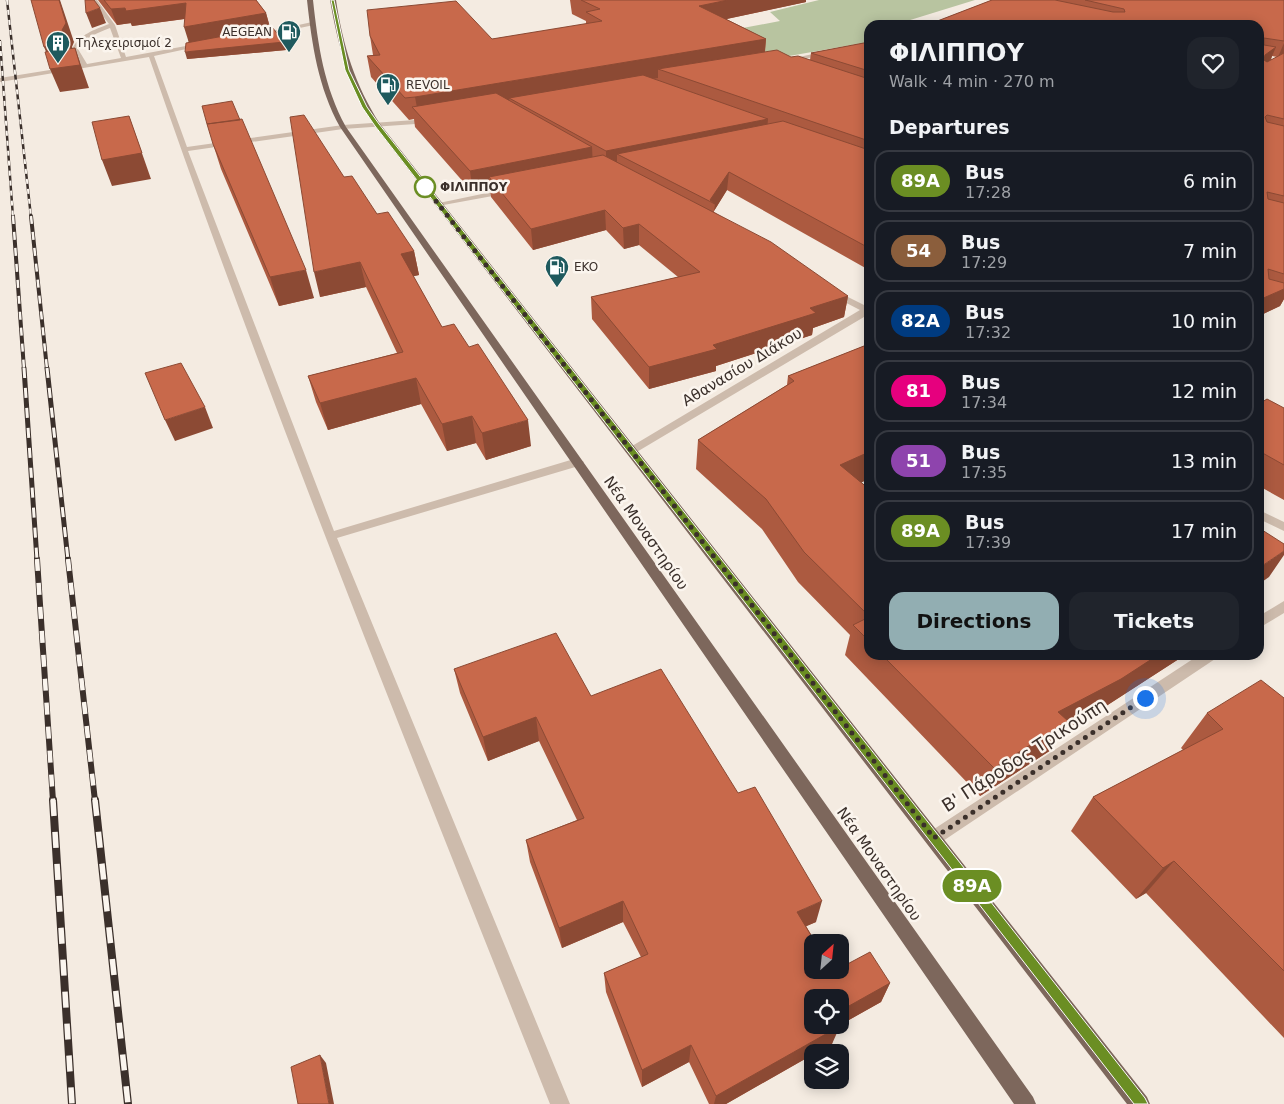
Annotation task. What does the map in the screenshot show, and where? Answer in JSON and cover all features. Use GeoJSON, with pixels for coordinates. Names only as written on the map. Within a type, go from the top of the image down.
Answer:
{"type":"FeatureCollection","features":[{"type":"Feature","properties":{"kind":"main road","name":"Νέα Μοναστηρίου"},"geometry":{"type":"LineString","coordinates":[[310,0],[320,79],[343,127],[1026,1104]]}},
{"type":"Feature","properties":{"kind":"main road"},"geometry":{"type":"LineString","coordinates":[[332,0],[347,70],[364,107],[376,125],[1140,1104]]}},
{"type":"Feature","properties":{"kind":"street"},"geometry":{"type":"LineString","coordinates":[[94,0],[112,25],[124,60]]}},
{"type":"Feature","properties":{"kind":"street"},"geometry":{"type":"LineString","coordinates":[[255,35],[312,24]]}},
{"type":"Feature","properties":{"kind":"street"},"geometry":{"type":"LineString","coordinates":[[85,66],[75,49],[76,44],[82,39],[112,25]]}},
{"type":"Feature","properties":{"kind":"street"},"geometry":{"type":"LineString","coordinates":[[0,80],[208,44]]}},
{"type":"Feature","properties":{"kind":"street"},"geometry":{"type":"LineString","coordinates":[[796,68],[777,62],[832,52]]}},
{"type":"Feature","properties":{"kind":"street"},"geometry":{"type":"LineString","coordinates":[[151,55],[184,149],[330,536],[560,1104]]}},
{"type":"Feature","properties":{"kind":"street"},"geometry":{"type":"LineString","coordinates":[[184,149],[343,127],[437,120]]}},
{"type":"Feature","properties":{"kind":"street"},"geometry":{"type":"LineString","coordinates":[[438,204],[513,189]]}},
{"type":"Feature","properties":{"kind":"street"},"geometry":{"type":"LineString","coordinates":[[823,286],[864,307]]}},
{"type":"Feature","properties":{"kind":"street","name":"Αθανασίου Διάκου"},"geometry":{"type":"LineString","coordinates":[[631,451],[864,311]]}},
{"type":"Feature","properties":{"kind":"street"},"geometry":{"type":"LineString","coordinates":[[330,536],[578,462]]}},
{"type":"Feature","properties":{"kind":"street"},"geometry":{"type":"LineString","coordinates":[[1264,517],[1284,527]]}},
{"type":"Feature","properties":{"kind":"street"},"geometry":{"type":"LineString","coordinates":[[1264,620],[1284,606]]}},
{"type":"Feature","properties":{"kind":"street","name":"Β' Πάροδος Τρικούπη"},"geometry":{"type":"LineString","coordinates":[[934,838],[1202,660]]}},
{"type":"Feature","properties":{"kind":"green space"},"geometry":{"type":"Polygon","coordinates":[[[819,0],[975,0],[910,20],[864,20],[864,43],[744,64],[642,47],[780,21],[770,12],[819,0]]]}},
{"type":"Feature","properties":{"kind":"building"},"geometry":{"type":"Polygon","coordinates":[[[31,0],[59,0],[66,23],[62,30],[70,43],[44,47],[31,0]]]}},
{"type":"Feature","properties":{"kind":"building"},"geometry":{"type":"Polygon","coordinates":[[[85,0],[94,0],[100,8],[86,13],[85,0]]]}},
{"type":"Feature","properties":{"kind":"building"},"geometry":{"type":"Polygon","coordinates":[[[104,0],[256,0],[266,13],[184,27],[186,3],[126,11],[125,8],[111,9],[104,0]]]}},
{"type":"Feature","properties":{"kind":"building"},"geometry":{"type":"Polygon","coordinates":[[[581,0],[728,0],[699,6],[766,39],[405,98],[367,56],[380,55],[370,36],[367,10],[456,1],[492,39],[602,21],[586,12],[600,9],[581,0]]]}},
{"type":"Feature","properties":{"kind":"building"},"geometry":{"type":"Polygon","coordinates":[[[992,0],[1055,0],[1113,12],[1125,12],[1124,9],[1085,0],[1284,0],[1284,41],[1264,38],[1264,20],[940,20],[992,0]]]}},
{"type":"Feature","properties":{"kind":"building"},"geometry":{"type":"Polygon","coordinates":[[[272,27],[284,42],[185,52],[186,43],[272,27]]]}},
{"type":"Feature","properties":{"kind":"building"},"geometry":{"type":"Polygon","coordinates":[[[864,43],[864,69],[811,53],[864,43]]]}},
{"type":"Feature","properties":{"kind":"building"},"geometry":{"type":"Polygon","coordinates":[[[1264,45],[1276,47],[1265,55],[1264,60],[1264,45]]]}},
{"type":"Feature","properties":{"kind":"building"},"geometry":{"type":"Polygon","coordinates":[[[75,48],[80,65],[50,69],[45,52],[75,48]]]}},
{"type":"Feature","properties":{"kind":"building"},"geometry":{"type":"Polygon","coordinates":[[[777,50],[791,57],[798,56],[864,77],[864,139],[658,69],[777,50]]]}},
{"type":"Feature","properties":{"kind":"building"},"geometry":{"type":"Polygon","coordinates":[[[1284,53],[1284,119],[1267,115],[1265,117],[1267,122],[1284,126],[1284,196],[1267,192],[1268,199],[1284,203],[1284,274],[1268,269],[1269,279],[1284,283],[1284,289],[1264,298],[1264,60],[1267,62],[1284,53]]]}},
{"type":"Feature","properties":{"kind":"building"},"geometry":{"type":"Polygon","coordinates":[[[643,75],[768,119],[606,151],[509,98],[643,75]]]}},
{"type":"Feature","properties":{"kind":"building"},"geometry":{"type":"Polygon","coordinates":[[[496,93],[592,147],[470,171],[412,107],[496,93]]]}},
{"type":"Feature","properties":{"kind":"building"},"geometry":{"type":"Polygon","coordinates":[[[232,101],[240,120],[207,124],[202,106],[232,101]]]}},
{"type":"Feature","properties":{"kind":"building"},"geometry":{"type":"Polygon","coordinates":[[[304,115],[344,177],[352,176],[377,214],[388,212],[414,251],[401,254],[442,327],[454,324],[469,347],[478,344],[528,420],[482,433],[472,416],[442,424],[416,378],[320,403],[308,376],[403,352],[360,262],[314,272],[290,117],[304,115]]]}},
{"type":"Feature","properties":{"kind":"building"},"geometry":{"type":"Polygon","coordinates":[[[129,116],[142,153],[102,160],[92,122],[129,116]]]}},
{"type":"Feature","properties":{"kind":"building"},"geometry":{"type":"Polygon","coordinates":[[[242,119],[306,270],[270,277],[213,144],[207,124],[242,119]]]}},
{"type":"Feature","properties":{"kind":"building"},"geometry":{"type":"Polygon","coordinates":[[[783,121],[864,148],[864,245],[729,172],[710,200],[715,204],[617,154],[783,121]]]}},
{"type":"Feature","properties":{"kind":"building"},"geometry":{"type":"Polygon","coordinates":[[[603,155],[771,242],[848,296],[810,308],[816,313],[713,345],[717,349],[649,367],[591,297],[700,272],[639,224],[623,228],[605,210],[531,229],[489,177],[603,155]]]}},
{"type":"Feature","properties":{"kind":"building"},"geometry":{"type":"Polygon","coordinates":[[[864,346],[864,454],[840,465],[864,485],[864,611],[804,552],[766,499],[698,440],[794,381],[788,376],[864,346]]]}},
{"type":"Feature","properties":{"kind":"building"},"geometry":{"type":"Polygon","coordinates":[[[181,363],[205,407],[165,420],[145,373],[181,363]]]}},
{"type":"Feature","properties":{"kind":"building"},"geometry":{"type":"Polygon","coordinates":[[[1267,399],[1284,408],[1284,465],[1264,454],[1264,401],[1267,399]]]}},
{"type":"Feature","properties":{"kind":"building"},"geometry":{"type":"Polygon","coordinates":[[[1264,531],[1284,544],[1284,551],[1264,565],[1264,531]]]}},
{"type":"Feature","properties":{"kind":"building"},"geometry":{"type":"Polygon","coordinates":[[[864,620],[864,636],[853,625],[864,620]]]}},
{"type":"Feature","properties":{"kind":"building"},"geometry":{"type":"Polygon","coordinates":[[[556,633],[591,696],[661,669],[738,793],[755,787],[822,901],[797,912],[810,934],[804,934],[804,979],[849,979],[849,963],[870,952],[890,983],[849,1006],[849,989],[804,989],[804,1034],[826,1034],[808,1044],[804,1044],[804,1046],[716,1096],[691,1045],[642,1070],[604,973],[648,954],[623,901],[559,928],[526,840],[584,818],[536,717],[483,737],[454,669],[556,633]]]}},
{"type":"Feature","properties":{"kind":"building"},"geometry":{"type":"Polygon","coordinates":[[[887,660],[1150,660],[1121,679],[1058,712],[1068,721],[994,768],[887,660]]]}},
{"type":"Feature","properties":{"kind":"building"},"geometry":{"type":"Polygon","coordinates":[[[1261,680],[1284,698],[1284,971],[1174,861],[1163,868],[1093,797],[1223,729],[1207,713],[1261,680]]]}},
{"type":"Feature","properties":{"kind":"building"},"geometry":{"type":"Polygon","coordinates":[[[320,1055],[329,1104],[298,1104],[291,1067],[320,1055]]]}},
{"type":"Feature","properties":{"kind":"railway"},"geometry":{"type":"LineString","coordinates":[[7,0],[31,217]]}},
{"type":"Feature","properties":{"kind":"railway"},"geometry":{"type":"LineString","coordinates":[[0,41],[13,217]]}},
{"type":"Feature","properties":{"kind":"railway"},"geometry":{"type":"LineString","coordinates":[[13,216],[24,369]]}},
{"type":"Feature","properties":{"kind":"railway"},"geometry":{"type":"LineString","coordinates":[[31,216],[47,369]]}},
{"type":"Feature","properties":{"kind":"railway"},"geometry":{"type":"LineString","coordinates":[[24,368],[37,560]]}},
{"type":"Feature","properties":{"kind":"railway"},"geometry":{"type":"LineString","coordinates":[[47,368],[68,560]]}},
{"type":"Feature","properties":{"kind":"railway"},"geometry":{"type":"LineString","coordinates":[[37,559],[53,801]]}},
{"type":"Feature","properties":{"kind":"railway"},"geometry":{"type":"LineString","coordinates":[[68,559],[95,801]]}},
{"type":"Feature","properties":{"kind":"railway"},"geometry":{"type":"LineString","coordinates":[[53,800],[72,1104]]}},
{"type":"Feature","properties":{"kind":"railway"},"geometry":{"type":"LineString","coordinates":[[95,800],[128,1104]]}},
{"type":"Feature","properties":{"kind":"bus line","name":"89Α"},"geometry":{"type":"LineString","coordinates":[[333,0],[340,46],[347,70],[364,107],[376,125],[1140,1104]]}},
{"type":"Feature","properties":{"kind":"place","name":"AEGEAN"},"geometry":{"type":"Point","coordinates":[289,53]}},
{"type":"Feature","properties":{"kind":"place","name":"Τηλεχειρισμοί 2"},"geometry":{"type":"Point","coordinates":[58,64]}},
{"type":"Feature","properties":{"kind":"place","name":"REVOIL"},"geometry":{"type":"Point","coordinates":[388,106]}},
{"type":"Feature","properties":{"kind":"place","name":"ΦΙΛΙΠΠΟΥ"},"geometry":{"type":"Point","coordinates":[425,187]}},
{"type":"Feature","properties":{"kind":"place","name":"EKO"},"geometry":{"type":"Point","coordinates":[557,288]}},
{"type":"Feature","properties":{"kind":"route"},"geometry":{"type":"LineString","coordinates":[[425,187],[934,838],[1145,698]]}}]}
